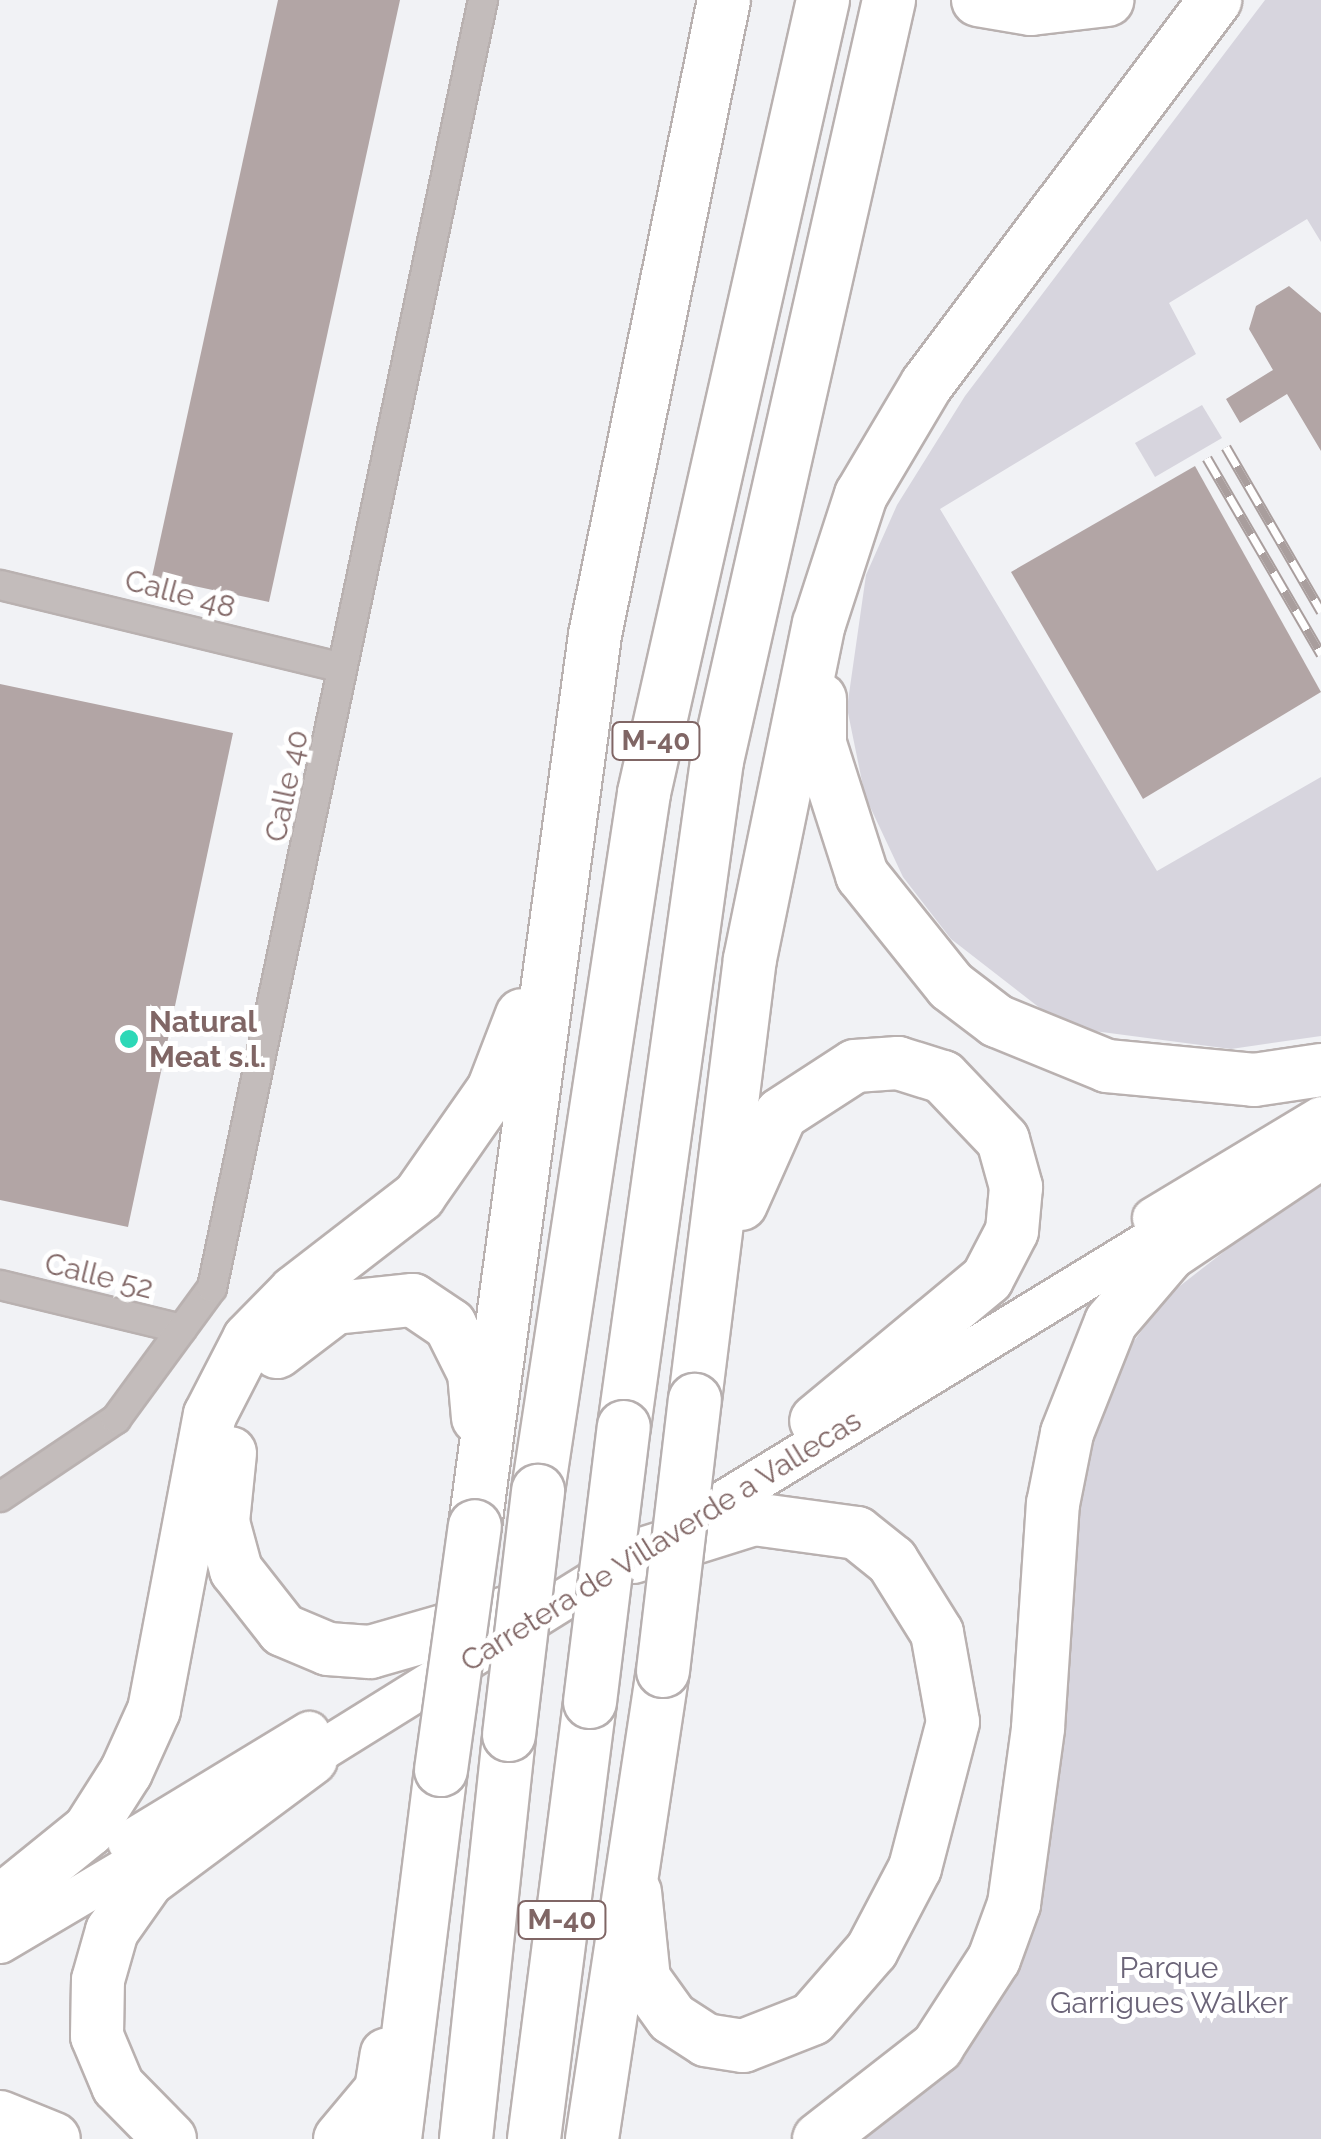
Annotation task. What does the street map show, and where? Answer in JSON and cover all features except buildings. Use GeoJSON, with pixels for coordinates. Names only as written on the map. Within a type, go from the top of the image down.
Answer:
{"type":"FeatureCollection","features":[{"type":"Feature","properties":{"kind":"highway"},"geometry":{"type":"LineString","coordinates":[[395,2139],[441,1770],[595,634],[724,0]]}},
{"type":"Feature","properties":{"kind":"highway","name":"M-40"},"geometry":{"type":"LineString","coordinates":[[466,2139],[538,1491],[644,793],[822,0]]}},
{"type":"Feature","properties":{"kind":"highway","name":"M-40"},"geometry":{"type":"LineString","coordinates":[[534,2139],[624,1427],[717,761],[890,0]]}},
{"type":"Feature","properties":{"kind":"highway"},"geometry":{"type":"LineString","coordinates":[[978,0],[1031,9],[1107,0]]}},
{"type":"Feature","properties":{"kind":"highway"},"geometry":{"type":"LineString","coordinates":[[592,2139],[635,1892],[750,959],[819,624],[861,495],[927,384],[1215,0]]}},
{"type":"Feature","properties":{"kind":"highway"},"geometry":{"type":"LineString","coordinates":[[819,624],[820,744],[838,816],[862,875],[951,986],[1011,1028],[1108,1066],[1254,1080],[1321,1070]]}},
{"type":"Feature","properties":{"kind":"highway"},"geometry":{"type":"LineString","coordinates":[[0,1902],[89,1830],[126,1772],[154,1710],[210,1416],[249,1339],[295,1292],[420,1196],[493,1090],[553,934]]}},
{"type":"Feature","properties":{"kind":"highway"},"geometry":{"type":"LineString","coordinates":[[704,1330],[757,1152],[780,1114],[855,1066],[898,1062],[942,1077],[975,1102],[1003,1140],[1016,1187],[1012,1231],[988,1279],[955,1312],[816,1420]]}},
{"type":"Feature","properties":{"kind":"highway"},"geometry":{"type":"LineString","coordinates":[[820,2139],[936,2047],[1008,1922],[1028,1824],[1053,1504],[1066,1434],[1110,1322],[1169,1254],[1321,1152]]}},
{"type":"Feature","properties":{"kind":"highway"},"geometry":{"type":"LineString","coordinates":[[484,1474],[474,1372],[450,1326],[413,1300],[372,1298],[296,1328],[264,1368],[238,1421],[223,1522],[254,1602],[283,1630],[328,1649],[370,1652],[506,1613]]}},
{"type":"Feature","properties":{"kind":"highway"},"geometry":{"type":"LineString","coordinates":[[633,1557],[754,1519],[857,1533],[892,1561],[936,1633],[954,1722],[914,1868],[872,1950],[812,2019],[743,2046],[706,2040],[672,2018],[644,1979],[635,1892]]}},
{"type":"Feature","properties":{"kind":"highway"},"geometry":{"type":"LineString","coordinates":[[170,2139],[118,2086],[97,2036],[98,1980],[112,1931],[148,1880],[310,1759]]}},
{"type":"Feature","properties":{"kind":"highway"},"geometry":{"type":"LineString","coordinates":[[340,2139],[381,2090],[428,1872]]}},
{"type":"Feature","properties":{"kind":"highway"},"geometry":{"type":"LineString","coordinates":[[0,2117],[54,2139]]}},
{"type":"Feature","properties":{"kind":"main road","name":"Carretera de Villaverde a Vallecas"},"geometry":{"type":"LineString","coordinates":[[0,1920],[816,1420],[1321,1117]]}},
{"type":"Feature","properties":{"kind":"main road","name":"Carretera de Villaverde a Vallecas"},"geometry":{"type":"LineString","coordinates":[[0,1943],[310,1759],[1321,1136]]}},
{"type":"Feature","properties":{"kind":"street","name":"Calle 40"},"geometry":{"type":"LineString","coordinates":[[0,1497],[116,1419],[212,1288],[482,0]]}},
{"type":"Feature","properties":{"kind":"street","name":"Calle 48"},"geometry":{"type":"LineString","coordinates":[[0,585],[342,668]]}},
{"type":"Feature","properties":{"kind":"street","name":"Calle 52"},"geometry":{"type":"LineString","coordinates":[[0,1286],[182,1330]]}},
{"type":"Feature","properties":{"kind":"green space"},"geometry":{"type":"Polygon","coordinates":[[[1265,0],[1321,0],[1321,242],[1307,219],[1169,303],[1196,354],[940,509],[1157,871],[1321,777],[1321,1036],[1231,1049],[1094,1031],[1045,1012],[951,939],[903,877],[865,796],[847,708],[866,575],[897,505],[965,396],[1265,0]]]}},
{"type":"Feature","properties":{"kind":"green space"},"geometry":{"type":"Polygon","coordinates":[[[1202,405],[1222,438],[1155,477],[1135,443],[1202,405]]]}},
{"type":"Feature","properties":{"kind":"green space","name":"Parque Garrigues Walker"},"geometry":{"type":"Polygon","coordinates":[[[1321,1176],[1321,2139],[858,2139],[915,2099],[969,2041],[1107,1378],[1167,1296],[1321,1176]]]}},
{"type":"Feature","properties":{"kind":"railway"},"geometry":{"type":"LineString","coordinates":[[1226,447],[1321,611]]}},
{"type":"Feature","properties":{"kind":"railway"},"geometry":{"type":"LineString","coordinates":[[1207,458],[1321,654]]}},
{"type":"Feature","properties":{"kind":"place","name":"Natural Meat s.l."},"geometry":{"type":"Point","coordinates":[129,1039]}}]}
